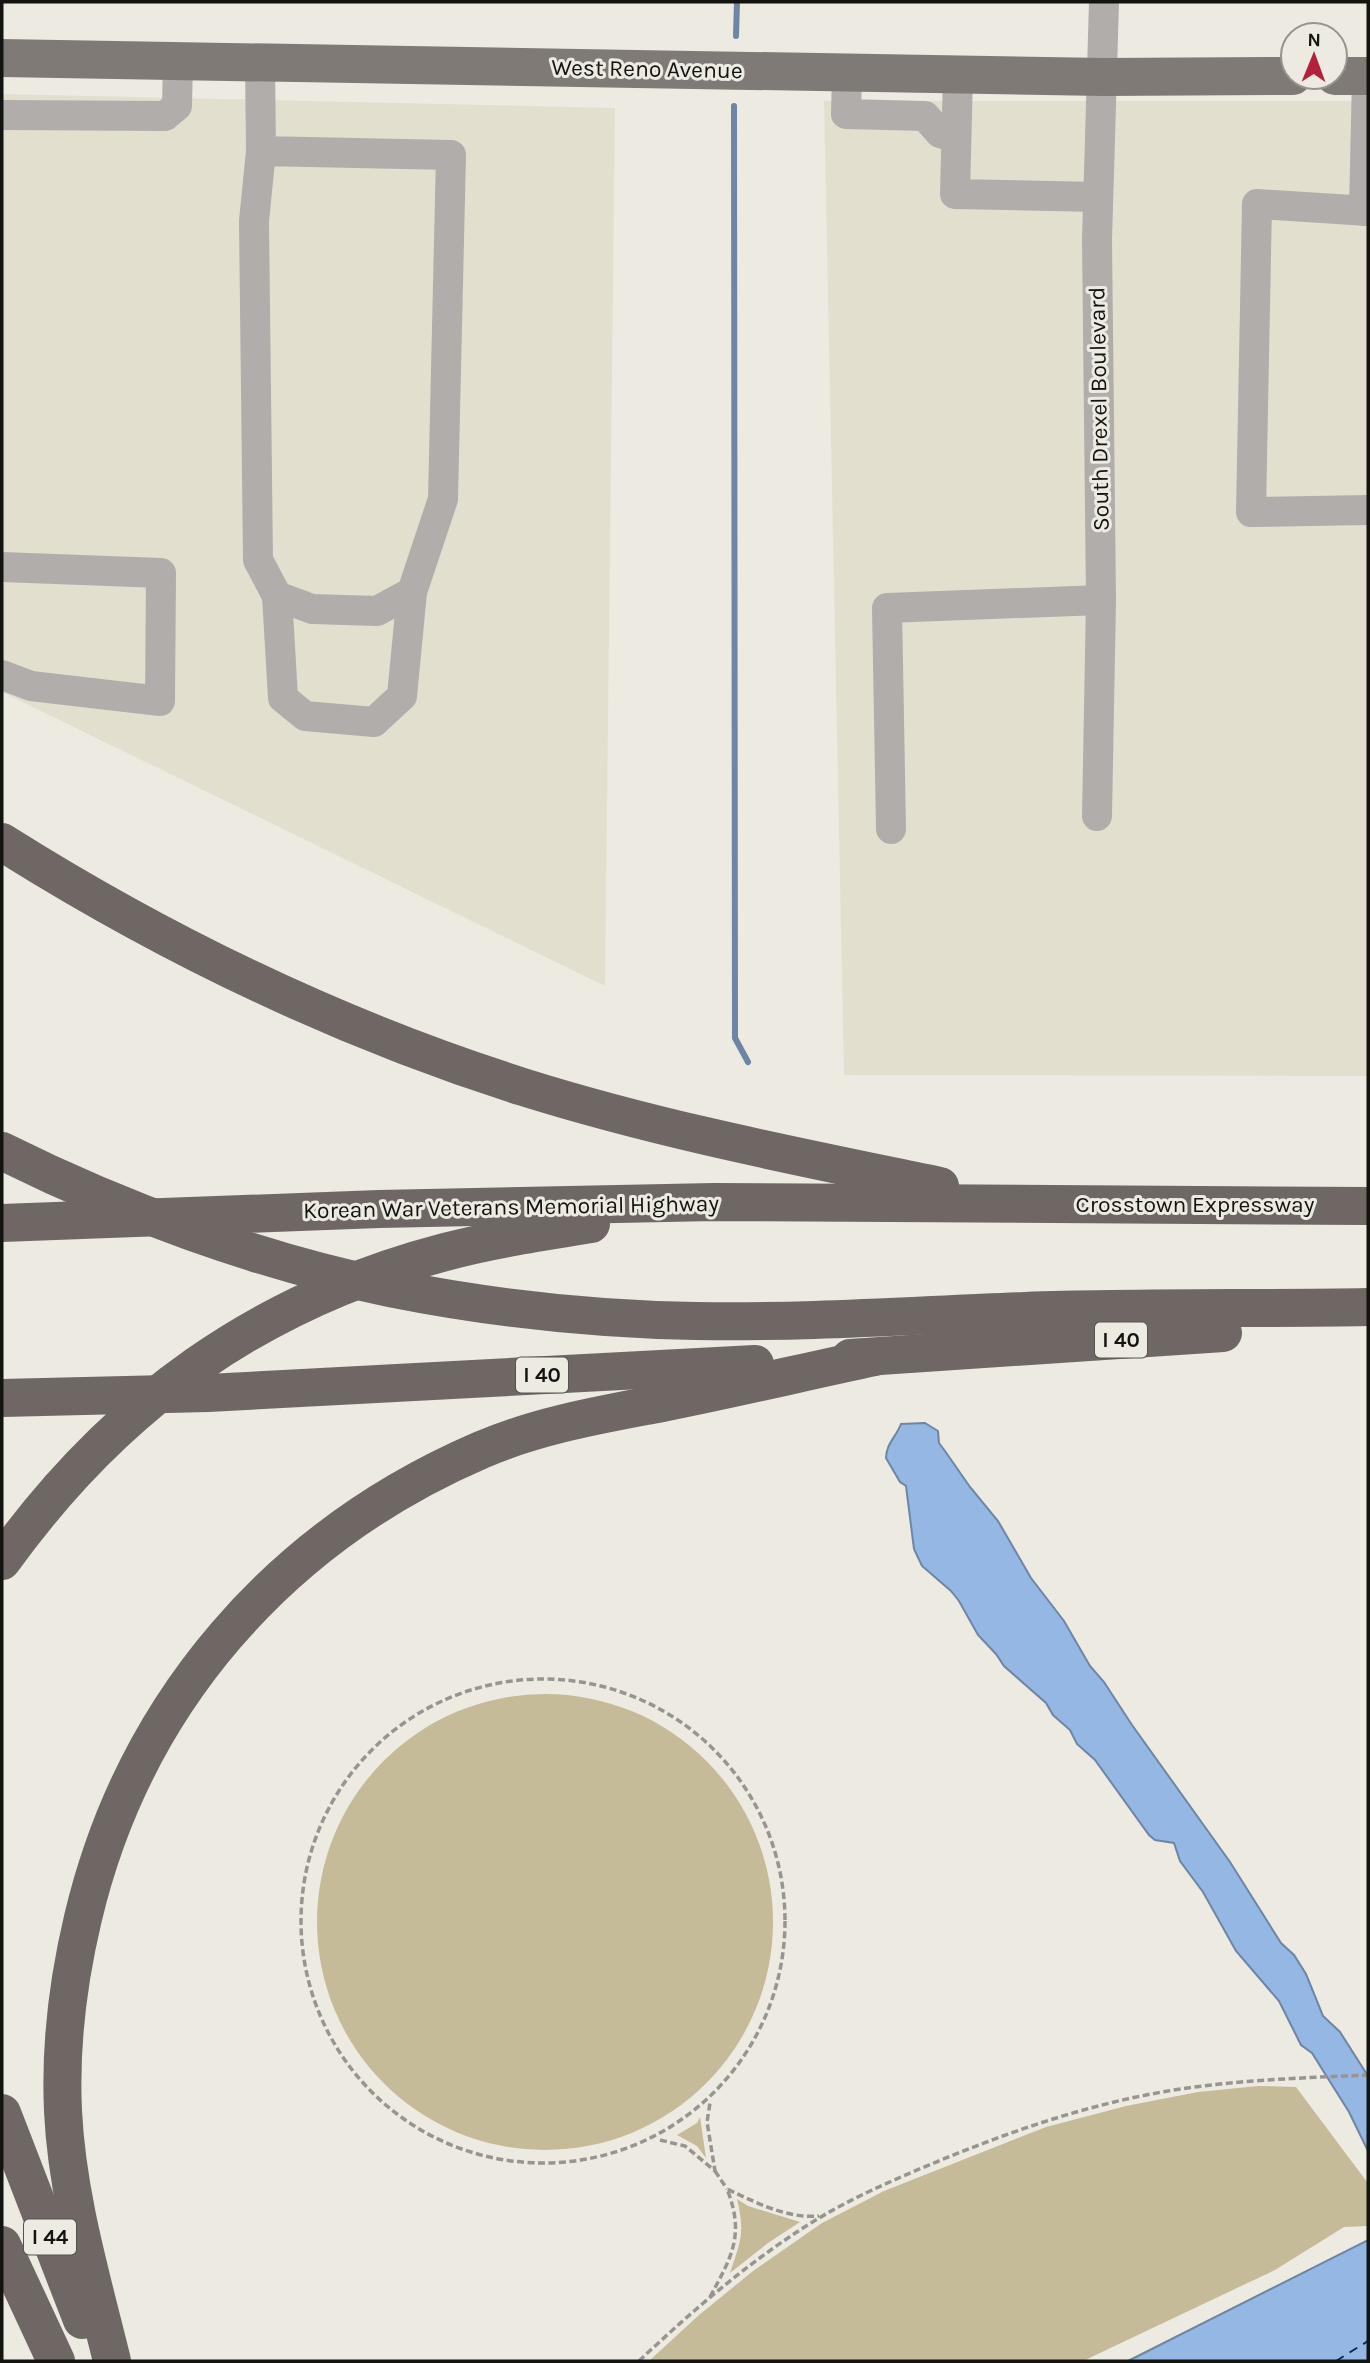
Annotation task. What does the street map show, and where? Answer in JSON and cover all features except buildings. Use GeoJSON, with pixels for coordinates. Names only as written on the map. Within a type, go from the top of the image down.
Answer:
{"type":"FeatureCollection","features":[{"type":"Feature","properties":{"kind":"highway"},"geometry":{"type":"LineString","coordinates":[[2,842],[135,921],[234,971],[334,1016],[455,1063],[523,1087],[682,1131],[1021,1203]]}},
{"type":"Feature","properties":{"kind":"highway"},"geometry":{"type":"LineString","coordinates":[[2,1151],[99,1196],[195,1232],[341,1277],[414,1292],[572,1314],[696,1321],[1029,1311],[1368,1307]]}},
{"type":"Feature","properties":{"kind":"highway"},"geometry":{"type":"LineString","coordinates":[[2,1561],[51,1496],[145,1404],[243,1334],[281,1312],[392,1268],[486,1242],[714,1202]]}},
{"type":"Feature","properties":{"kind":"highway","name":"Korean War Veterans Memorial Highway"},"geometry":{"type":"LineString","coordinates":[[2,1223],[379,1209],[714,1202],[1021,1203]]}},
{"type":"Feature","properties":{"kind":"highway","name":"Crosstown Expressway"},"geometry":{"type":"LineString","coordinates":[[1021,1203],[1368,1206]]}},
{"type":"Feature","properties":{"kind":"highway","name":"I 40"},"geometry":{"type":"LineString","coordinates":[[2,1398],[208,1393],[875,1357],[1368,1325]]}},
{"type":"Feature","properties":{"kind":"highway"},"geometry":{"type":"LineString","coordinates":[[112,2361],[80,2225],[67,2155],[62,2056],[67,2001],[76,1946],[105,1840],[125,1789],[182,1690],[215,1647],[253,1605],[293,1567],[337,1532],[402,1490],[481,1450],[550,1426],[589,1416],[875,1357]]}},
{"type":"Feature","properties":{"kind":"highway","name":"I 44"},"geometry":{"type":"LineString","coordinates":[[2,2113],[98,2361]]}},
{"type":"Feature","properties":{"kind":"highway"},"geometry":{"type":"LineString","coordinates":[[2,2245],[56,2361]]}},
{"type":"Feature","properties":{"kind":"main road","name":"West Reno Avenue"},"geometry":{"type":"LineString","coordinates":[[2,58],[958,75],[1279,76]]}},
{"type":"Feature","properties":{"kind":"street","name":"South Drexel Boulevard"},"geometry":{"type":"LineString","coordinates":[[1097,816],[1101,600],[1098,197],[1104,2]]}},
{"type":"Feature","properties":{"kind":"street"},"geometry":{"type":"LineString","coordinates":[[2,115],[166,116],[177,106],[178,61]]}},
{"type":"Feature","properties":{"kind":"street"},"geometry":{"type":"LineString","coordinates":[[260,62],[261,151],[254,221],[258,560],[277,596],[284,698],[305,716],[374,722],[402,696],[412,592],[443,499],[451,155],[261,151]]}},
{"type":"Feature","properties":{"kind":"street"},"geometry":{"type":"LineString","coordinates":[[847,73],[846,114],[925,116],[940,133],[956,138]]}},
{"type":"Feature","properties":{"kind":"street"},"geometry":{"type":"LineString","coordinates":[[958,75],[955,194],[1098,197]]}},
{"type":"Feature","properties":{"kind":"street"},"geometry":{"type":"LineString","coordinates":[[1357,76],[1366,211],[1257,204],[1251,512],[1368,510]]}},
{"type":"Feature","properties":{"kind":"street"},"geometry":{"type":"LineString","coordinates":[[2,567],[161,573],[160,701],[31,686],[2,675]]}},
{"type":"Feature","properties":{"kind":"street"},"geometry":{"type":"LineString","coordinates":[[277,596],[312,610],[377,611],[412,592]]}},
{"type":"Feature","properties":{"kind":"street"},"geometry":{"type":"LineString","coordinates":[[891,829],[887,608],[1101,600]]}},
{"type":"Feature","properties":{"kind":"path"},"geometry":{"type":"LineString","coordinates":[[670,2134],[623,2152],[569,2160],[517,2160],[473,2152],[424,2132],[400,2116],[354,2072],[325,2027],[307,1976],[300,1923],[306,1864],[314,1835],[324,1810],[356,1769],[414,1715],[459,1692],[482,1686],[528,1681],[585,1681],[626,1691],[664,1710],[700,1734],[727,1763],[757,1812],[768,1839],[783,1893],[781,1945],[776,1971],[750,2046],[695,2118]]}},
{"type":"Feature","properties":{"kind":"path"},"geometry":{"type":"LineString","coordinates":[[639,2361],[763,2256],[823,2215],[894,2179],[957,2153],[1078,2112],[1129,2098],[1216,2084],[1368,2075]]}},
{"type":"Feature","properties":{"kind":"path"},"geometry":{"type":"LineString","coordinates":[[710,2101],[707,2122],[715,2171]]}},
{"type":"Feature","properties":{"kind":"path"},"geometry":{"type":"LineString","coordinates":[[659,2140],[685,2146],[715,2171],[733,2204],[737,2228],[735,2239],[726,2266],[709,2299]]}},
{"type":"Feature","properties":{"kind":"path"},"geometry":{"type":"LineString","coordinates":[[727,2189],[764,2207],[810,2217],[823,2215]]}},
{"type":"Feature","properties":{"kind":"shaded area"},"geometry":{"type":"Polygon","coordinates":[[[2,94],[615,108],[605,986],[2,692],[2,94]]]}},
{"type":"Feature","properties":{"kind":"shaded area"},"geometry":{"type":"Polygon","coordinates":[[[824,101],[1368,101],[1368,1076],[844,1075],[824,101]]]}},
{"type":"Feature","properties":{"kind":"shaded area"},"geometry":{"type":"Polygon","coordinates":[[[545,1694],[590,1698],[632,1711],[672,1732],[706,1761],[735,1795],[756,1835],[769,1877],[773,1922],[769,1967],[756,2009],[735,2049],[706,2083],[672,2112],[632,2133],[590,2146],[545,2150],[500,2146],[458,2133],[418,2112],[384,2083],[355,2049],[334,2009],[321,1967],[317,1922],[321,1877],[334,1835],[355,1795],[384,1761],[418,1732],[458,1711],[500,1698],[545,1694]]]}},
{"type":"Feature","properties":{"kind":"shaded area"},"geometry":{"type":"Polygon","coordinates":[[[1258,2086],[1296,2087],[1367,2182],[1368,2226],[1344,2227],[1275,2270],[1083,2361],[649,2361],[753,2271],[822,2223],[884,2191],[1046,2127],[1126,2106],[1198,2092],[1258,2086]]]}},
{"type":"Feature","properties":{"kind":"shaded area"},"geometry":{"type":"Polygon","coordinates":[[[700,2117],[706,2158],[697,2146],[677,2135],[697,2123],[700,2117]]]}},
{"type":"Feature","properties":{"kind":"shaded area"},"geometry":{"type":"Polygon","coordinates":[[[737,2199],[748,2206],[800,2222],[730,2273],[741,2236],[737,2199]]]}},
{"type":"Feature","properties":{"kind":"water"},"geometry":{"type":"Polygon","coordinates":[[[925,1423],[938,1431],[939,1443],[998,1521],[1031,1578],[1064,1621],[1090,1666],[1230,1862],[1281,1943],[1294,1955],[1306,1974],[1323,2016],[1340,2032],[1368,2076],[1368,2151],[1349,2112],[1312,2053],[1301,2045],[1279,2001],[1236,1951],[1203,1892],[1180,1861],[1174,1843],[1155,1840],[1149,1835],[1095,1760],[1077,1744],[1070,1730],[1053,1715],[1046,1703],[1004,1666],[978,1635],[951,1591],[922,1566],[914,1549],[906,1486],[900,1482],[886,1458],[886,1453],[901,1424],[925,1423]]]}},
{"type":"Feature","properties":{"kind":"water"},"geometry":{"type":"Polygon","coordinates":[[[1368,2240],[1368,2361],[1128,2361],[1368,2240]]]}},
{"type":"Feature","properties":{"kind":"waterway"},"geometry":{"type":"LineString","coordinates":[[736,36],[737,2]]}},
{"type":"Feature","properties":{"kind":"waterway"},"geometry":{"type":"LineString","coordinates":[[734,106],[735,1038],[748,1062]]}},
{"type":"Feature","properties":{"kind":"ferry route"},"geometry":{"type":"LineString","coordinates":[[1336,2361],[1368,2341]]}}]}
